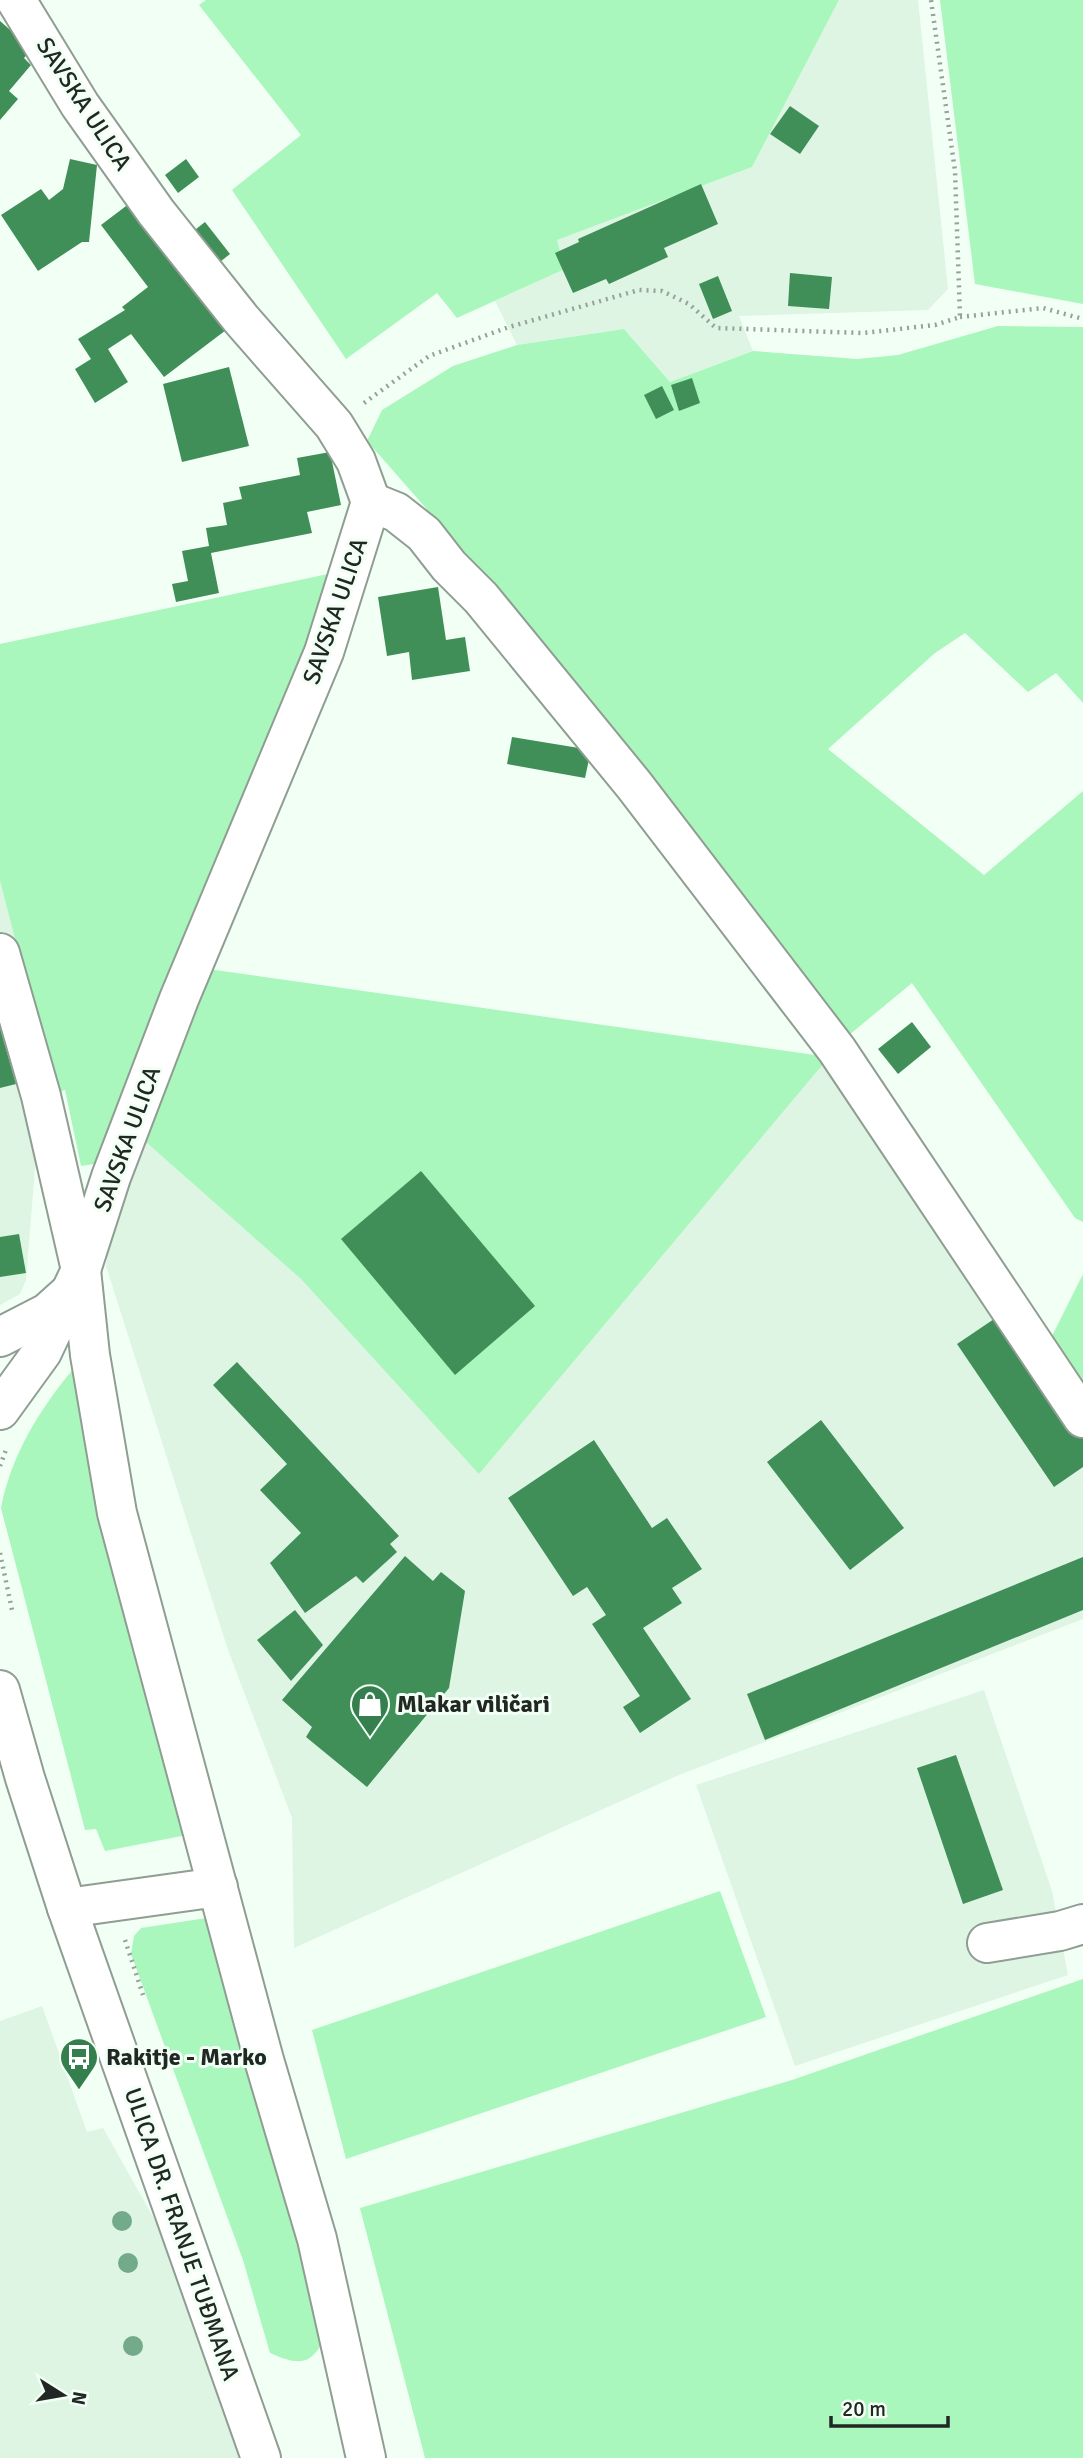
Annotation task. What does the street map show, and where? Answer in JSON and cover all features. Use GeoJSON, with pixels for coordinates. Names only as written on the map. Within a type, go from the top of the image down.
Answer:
{"type":"FeatureCollection","features":[{"type":"Feature","properties":{"kind":"street","name":"SAVSKA ULICA"},"geometry":{"type":"LineString","coordinates":[[0,1410],[42,1352],[75,1282],[111,1177],[179,999],[324,652],[371,502],[356,461],[334,425],[241,319],[156,212],[80,105],[16,0]]}},
{"type":"Feature","properties":{"kind":"street"},"geometry":{"type":"LineString","coordinates":[[371,502],[396,512],[424,534],[449,566],[481,598],[643,796],[837,1049],[1083,1419]]}},
{"type":"Feature","properties":{"kind":"street"},"geometry":{"type":"LineString","coordinates":[[0,953],[41,1096],[117,1513],[264,2060],[317,2239],[366,2458]]}},
{"type":"Feature","properties":{"kind":"street"},"geometry":{"type":"LineString","coordinates":[[0,1337],[47,1313],[75,1282]]}},
{"type":"Feature","properties":{"kind":"street","name":"ULICA DR. FRANJE TUĐMANA"},"geometry":{"type":"LineString","coordinates":[[0,1690],[24,1778],[67,1908],[261,2458]]}},
{"type":"Feature","properties":{"kind":"street"},"geometry":{"type":"LineString","coordinates":[[67,1908],[218,1887]]}},
{"type":"Feature","properties":{"kind":"street"},"geometry":{"type":"LineString","coordinates":[[987,1943],[1060,1931],[1083,1924]]}},
{"type":"Feature","properties":{"kind":"path"},"geometry":{"type":"LineString","coordinates":[[931,0],[955,171],[960,317]]}},
{"type":"Feature","properties":{"kind":"path"},"geometry":{"type":"LineString","coordinates":[[334,425],[429,356],[509,327],[639,290],[662,291],[689,304],[716,328],[863,333],[935,325],[960,317],[1043,308],[1083,319]]}},
{"type":"Feature","properties":{"kind":"path"},"geometry":{"type":"LineString","coordinates":[[0,1553],[12,1610]]}},
{"type":"Feature","properties":{"kind":"path"},"geometry":{"type":"LineString","coordinates":[[113,1900],[141,1988]]}},
{"type":"Feature","properties":{"kind":"shaded area"},"geometry":{"type":"Polygon","coordinates":[[[839,0],[918,0],[948,289],[928,310],[739,316],[753,351],[670,382],[624,329],[517,345],[495,301],[565,269],[557,240],[752,167],[839,0]]]}},
{"type":"Feature","properties":{"kind":"shaded area"},"geometry":{"type":"Polygon","coordinates":[[[0,881],[55,1093],[22,1103],[36,1156],[26,1280],[20,1294],[0,1305],[0,881]]]}},
{"type":"Feature","properties":{"kind":"shaded area"},"geometry":{"type":"Polygon","coordinates":[[[829,1057],[1083,1430],[1083,1619],[679,1775],[294,1948],[292,1818],[228,1650],[106,1266],[113,1215],[139,1136],[302,1280],[829,1057]]]}},
{"type":"Feature","properties":{"kind":"shaded area"},"geometry":{"type":"Polygon","coordinates":[[[984,1690],[1052,1891],[1068,1975],[795,2066],[696,1785],[984,1690]]]}},
{"type":"Feature","properties":{"kind":"shaded area"},"geometry":{"type":"Polygon","coordinates":[[[42,2006],[87,2132],[103,2128],[174,2254],[246,2458],[0,2458],[0,2021],[42,2006]]]}},
{"type":"Feature","properties":{"kind":"green space"},"geometry":{"type":"Polygon","coordinates":[[[206,0],[839,0],[752,167],[557,240],[565,269],[457,318],[437,293],[346,359],[232,190],[301,135],[199,5],[206,0]]]}},
{"type":"Feature","properties":{"kind":"green space"},"geometry":{"type":"Polygon","coordinates":[[[940,0],[1083,0],[1083,304],[975,284],[940,0]]]}},
{"type":"Feature","properties":{"kind":"green space"},"geometry":{"type":"Polygon","coordinates":[[[998,326],[1083,327],[1083,703],[1056,673],[1028,692],[965,633],[935,653],[828,749],[984,875],[1083,791],[1083,1222],[1075,1218],[912,983],[843,1040],[475,564],[367,441],[382,410],[453,366],[517,345],[624,329],[670,382],[753,351],[857,359],[898,355],[998,326]]]}},
{"type":"Feature","properties":{"kind":"green space"},"geometry":{"type":"Polygon","coordinates":[[[337,572],[101,1163],[81,1166],[65,1090],[55,1093],[0,881],[0,644],[337,572]]]}},
{"type":"Feature","properties":{"kind":"green space"},"geometry":{"type":"Polygon","coordinates":[[[208,969],[829,1057],[479,1474],[302,1280],[139,1136],[208,969]]]}},
{"type":"Feature","properties":{"kind":"green space"},"geometry":{"type":"Polygon","coordinates":[[[1083,1274],[1083,1393],[1049,1342],[1083,1274]]]}},
{"type":"Feature","properties":{"kind":"green space"},"geometry":{"type":"Polygon","coordinates":[[[74,1368],[81,1424],[99,1506],[192,1834],[105,1851],[96,1829],[85,1830],[1,1508],[12,1470],[28,1434],[74,1368]]]}},
{"type":"Feature","properties":{"kind":"green space"},"geometry":{"type":"Polygon","coordinates":[[[720,1891],[766,2017],[346,2159],[312,2030],[720,1891]]]}},
{"type":"Feature","properties":{"kind":"green space"},"geometry":{"type":"Polygon","coordinates":[[[213,1917],[327,2333],[317,2352],[305,2360],[290,2360],[270,2353],[243,2260],[131,1954],[134,1936],[141,1928],[213,1917]]]}},
{"type":"Feature","properties":{"kind":"green space"},"geometry":{"type":"Polygon","coordinates":[[[1083,1979],[1083,2458],[425,2458],[360,2208],[792,2080],[1083,1979]]]}},
{"type":"Feature","properties":{"kind":"building"},"geometry":{"type":"Polygon","coordinates":[[[0,21],[32,49],[24,58],[31,65],[9,91],[18,99],[0,120],[0,21]]]}},
{"type":"Feature","properties":{"kind":"building"},"geometry":{"type":"Polygon","coordinates":[[[790,106],[819,126],[800,154],[770,134],[790,106]]]}},
{"type":"Feature","properties":{"kind":"building"},"geometry":{"type":"Polygon","coordinates":[[[70,159],[97,165],[89,242],[82,242],[38,271],[1,215],[41,189],[49,200],[63,189],[70,159]]]}},
{"type":"Feature","properties":{"kind":"building"},"geometry":{"type":"Polygon","coordinates":[[[186,159],[199,177],[178,193],[165,175],[186,159]]]}},
{"type":"Feature","properties":{"kind":"building"},"geometry":{"type":"Polygon","coordinates":[[[701,184],[718,224],[664,248],[668,257],[609,284],[606,279],[573,293],[555,253],[579,242],[578,239],[701,184]]]}},
{"type":"Feature","properties":{"kind":"building"},"geometry":{"type":"Polygon","coordinates":[[[134,200],[230,327],[164,377],[131,334],[108,349],[128,382],[95,403],[75,369],[91,359],[78,339],[125,310],[122,307],[148,287],[101,225],[134,200]]]}},
{"type":"Feature","properties":{"kind":"building"},"geometry":{"type":"Polygon","coordinates":[[[205,222],[230,254],[216,265],[191,233],[205,222]]]}},
{"type":"Feature","properties":{"kind":"building"},"geometry":{"type":"Polygon","coordinates":[[[790,273],[832,277],[829,309],[788,306],[790,273]]]}},
{"type":"Feature","properties":{"kind":"building"},"geometry":{"type":"Polygon","coordinates":[[[718,276],[732,311],[713,319],[699,284],[718,276]]]}},
{"type":"Feature","properties":{"kind":"building"},"geometry":{"type":"Polygon","coordinates":[[[229,367],[249,446],[182,462],[163,384],[229,367]]]}},
{"type":"Feature","properties":{"kind":"building"},"geometry":{"type":"Polygon","coordinates":[[[692,378],[700,403],[679,411],[671,385],[692,378]]]}},
{"type":"Feature","properties":{"kind":"building"},"geometry":{"type":"Polygon","coordinates":[[[662,386],[674,410],[656,419],[644,395],[662,386]]]}},
{"type":"Feature","properties":{"kind":"building"},"geometry":{"type":"Polygon","coordinates":[[[330,452],[341,505],[307,512],[312,533],[211,553],[219,593],[176,602],[172,584],[188,581],[182,551],[209,546],[206,528],[227,525],[223,503],[242,499],[239,487],[300,475],[297,458],[330,452]]]}},
{"type":"Feature","properties":{"kind":"building"},"geometry":{"type":"Polygon","coordinates":[[[438,587],[446,640],[465,637],[470,671],[412,680],[409,652],[387,656],[378,597],[438,587]]]}},
{"type":"Feature","properties":{"kind":"building"},"geometry":{"type":"Polygon","coordinates":[[[512,737],[591,750],[585,778],[507,764],[512,737]]]}},
{"type":"Feature","properties":{"kind":"building"},"geometry":{"type":"Polygon","coordinates":[[[912,1022],[931,1047],[898,1074],[878,1049],[912,1022]]]}},
{"type":"Feature","properties":{"kind":"building"},"geometry":{"type":"Polygon","coordinates":[[[0,1027],[16,1084],[0,1088],[0,1027]]]}},
{"type":"Feature","properties":{"kind":"building"},"geometry":{"type":"Polygon","coordinates":[[[421,1171],[535,1306],[455,1375],[341,1239],[421,1171]]]}},
{"type":"Feature","properties":{"kind":"building"},"geometry":{"type":"Polygon","coordinates":[[[19,1234],[26,1273],[0,1277],[0,1237],[19,1234]]]}},
{"type":"Feature","properties":{"kind":"building"},"geometry":{"type":"Polygon","coordinates":[[[1000,1315],[1083,1438],[1083,1467],[1054,1487],[957,1344],[1000,1315]]]}},
{"type":"Feature","properties":{"kind":"building"},"geometry":{"type":"Polygon","coordinates":[[[237,1362],[399,1536],[390,1544],[397,1552],[363,1583],[356,1576],[305,1613],[270,1563],[301,1533],[260,1490],[287,1464],[213,1385],[237,1362]]]}},
{"type":"Feature","properties":{"kind":"building"},"geometry":{"type":"Polygon","coordinates":[[[821,1420],[904,1528],[850,1570],[767,1462],[821,1420]]]}},
{"type":"Feature","properties":{"kind":"building"},"geometry":{"type":"Polygon","coordinates":[[[594,1440],[652,1528],[667,1518],[702,1569],[672,1588],[682,1603],[643,1628],[691,1699],[640,1733],[623,1707],[640,1696],[592,1624],[606,1615],[587,1587],[573,1596],[508,1498],[594,1440]]]}},
{"type":"Feature","properties":{"kind":"building"},"geometry":{"type":"Polygon","coordinates":[[[405,1556],[433,1581],[441,1572],[465,1591],[449,1688],[367,1787],[306,1737],[312,1727],[282,1700],[405,1556]]]}},
{"type":"Feature","properties":{"kind":"building"},"geometry":{"type":"Polygon","coordinates":[[[1083,1557],[1083,1610],[765,1740],[747,1694],[1083,1557]]]}},
{"type":"Feature","properties":{"kind":"building"},"geometry":{"type":"Polygon","coordinates":[[[295,1610],[323,1645],[291,1681],[257,1640],[295,1610]]]}},
{"type":"Feature","properties":{"kind":"building"},"geometry":{"type":"Polygon","coordinates":[[[956,1755],[1003,1890],[963,1904],[917,1768],[956,1755]]]}},
{"type":"Feature","properties":{"kind":"place","name":"Mlakar viličari"},"geometry":{"type":"Point","coordinates":[370,1738]}},
{"type":"Feature","properties":{"kind":"place","name":"Rakitje - Marko"},"geometry":{"type":"Point","coordinates":[79,2091]}}]}
